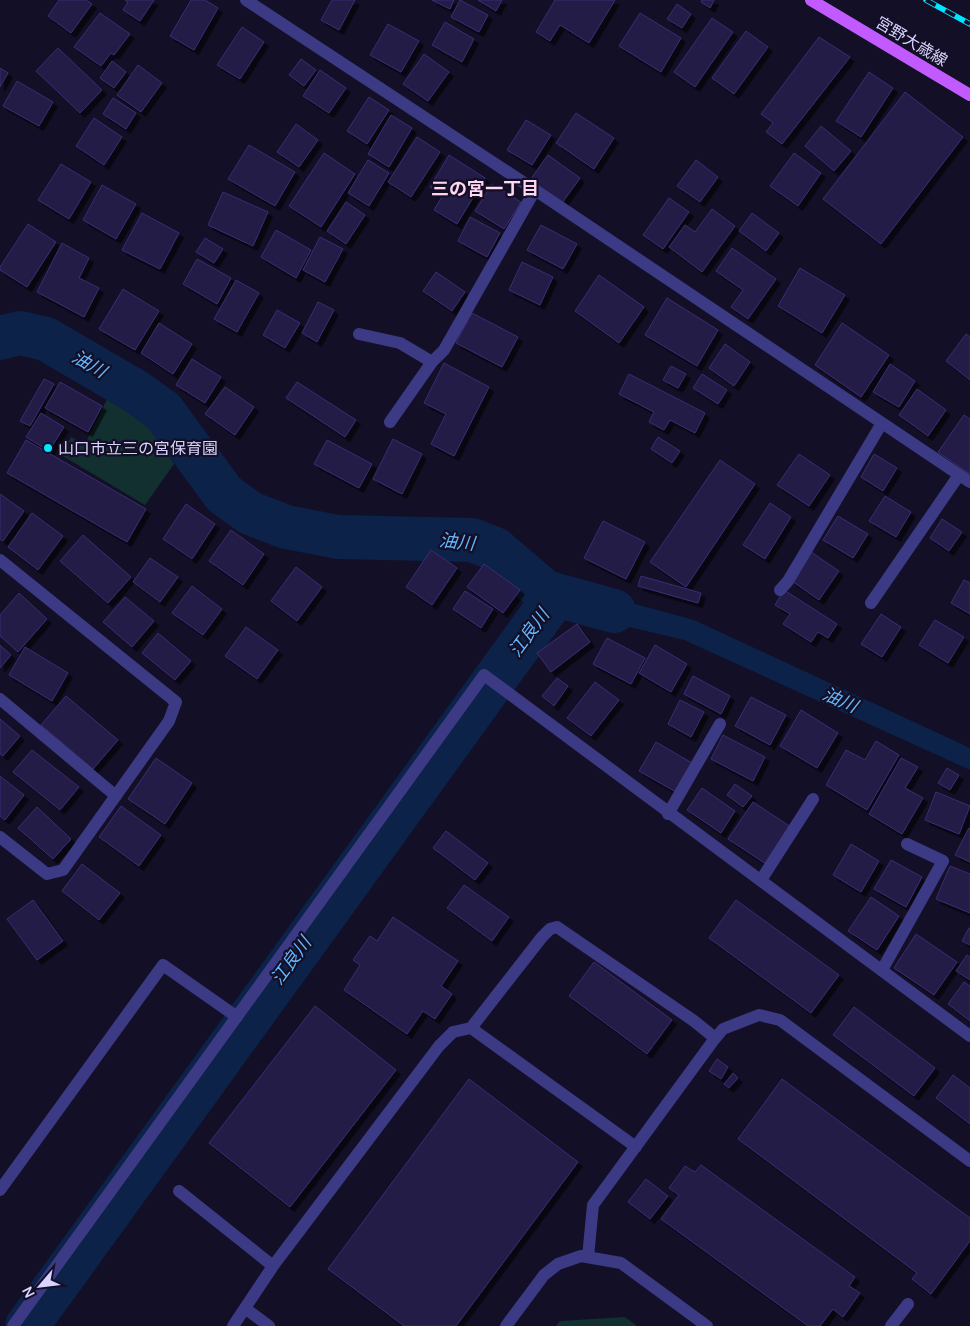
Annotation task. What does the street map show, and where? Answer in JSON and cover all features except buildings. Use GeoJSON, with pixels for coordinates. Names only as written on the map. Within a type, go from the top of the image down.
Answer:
{"type":"FeatureCollection","features":[{"type":"Feature","properties":{"kind":"main road","name":"宮野大歳線"},"geometry":{"type":"LineString","coordinates":[[811,0],[970,95]]}},
{"type":"Feature","properties":{"kind":"street"},"geometry":{"type":"LineString","coordinates":[[246,0],[535,190],[965,478],[871,603]]}},
{"type":"Feature","properties":{"kind":"street"},"geometry":{"type":"LineString","coordinates":[[390,422],[432,362],[444,350],[535,190]]}},
{"type":"Feature","properties":{"kind":"street"},"geometry":{"type":"LineString","coordinates":[[359,334],[400,343],[432,362]]}},
{"type":"Feature","properties":{"kind":"street"},"geometry":{"type":"LineString","coordinates":[[780,590],[788,581],[882,423]]}},
{"type":"Feature","properties":{"kind":"street"},"geometry":{"type":"LineString","coordinates":[[0,560],[176,702],[169,721],[63,870],[46,874],[0,837]]}},
{"type":"Feature","properties":{"kind":"street"},"geometry":{"type":"LineString","coordinates":[[14,1326],[484,675],[668,814],[762,880],[970,1036]]}},
{"type":"Feature","properties":{"kind":"street"},"geometry":{"type":"LineString","coordinates":[[0,699],[116,796]]}},
{"type":"Feature","properties":{"kind":"street"},"geometry":{"type":"LineString","coordinates":[[668,814],[720,724]]}},
{"type":"Feature","properties":{"kind":"street"},"geometry":{"type":"LineString","coordinates":[[762,880],[813,799]]}},
{"type":"Feature","properties":{"kind":"street"},"geometry":{"type":"LineString","coordinates":[[882,970],[943,861],[907,844]]}},
{"type":"Feature","properties":{"kind":"street"},"geometry":{"type":"LineString","coordinates":[[233,1326],[273,1266],[439,1046],[453,1032],[471,1028],[550,929],[557,927],[716,1038]]}},
{"type":"Feature","properties":{"kind":"street"},"geometry":{"type":"LineString","coordinates":[[0,1190],[163,965],[237,1017]]}},
{"type":"Feature","properties":{"kind":"street"},"geometry":{"type":"LineString","coordinates":[[588,1257],[593,1204],[716,1038],[724,1029],[759,1015],[780,1020],[970,1161]]}},
{"type":"Feature","properties":{"kind":"street"},"geometry":{"type":"LineString","coordinates":[[471,1028],[636,1147]]}},
{"type":"Feature","properties":{"kind":"street"},"geometry":{"type":"LineString","coordinates":[[179,1191],[273,1266]]}},
{"type":"Feature","properties":{"kind":"street"},"geometry":{"type":"LineString","coordinates":[[506,1326],[544,1275],[558,1264],[581,1256],[621,1262],[707,1326]]}},
{"type":"Feature","properties":{"kind":"street"},"geometry":{"type":"LineString","coordinates":[[891,1326],[908,1304]]}},
{"type":"Feature","properties":{"kind":"street"},"geometry":{"type":"LineString","coordinates":[[246,1309],[269,1326]]}},
{"type":"Feature","properties":{"kind":"green space"},"geometry":{"type":"Polygon","coordinates":[[[110,393],[146,419],[174,464],[145,505],[61,455],[71,437],[85,444],[110,393]]]}},
{"type":"Feature","properties":{"kind":"green space"},"geometry":{"type":"Polygon","coordinates":[[[625,1317],[637,1326],[556,1326],[560,1321],[625,1317]]]}},
{"type":"Feature","properties":{"kind":"water"},"geometry":{"type":"Polygon","coordinates":[[[581,593],[628,602],[694,620],[970,748],[970,770],[684,640],[575,614],[556,595],[581,593]]]}},
{"type":"Feature","properties":{"kind":"waterway","name":"油川"},"geometry":{"type":"LineString","coordinates":[[0,338],[20,333],[46,339],[135,391],[163,411],[224,494],[250,513],[286,527],[338,537],[472,540],[495,549],[545,592],[614,611]]}},
{"type":"Feature","properties":{"kind":"waterway","name":"江良川"},"geometry":{"type":"LineString","coordinates":[[27,1326],[556,595]]}},
{"type":"Feature","properties":{"kind":"railway"},"geometry":{"type":"LineString","coordinates":[[926,0],[970,24]]}},
{"type":"Feature","properties":{"kind":"place","name":"山口市立三の宮保育園"},"geometry":{"type":"Point","coordinates":[48,448]}},
{"type":"Feature","properties":{"kind":"district","name":"三の宮一丁目"},"geometry":{"type":"Point","coordinates":[485,189]}}]}
